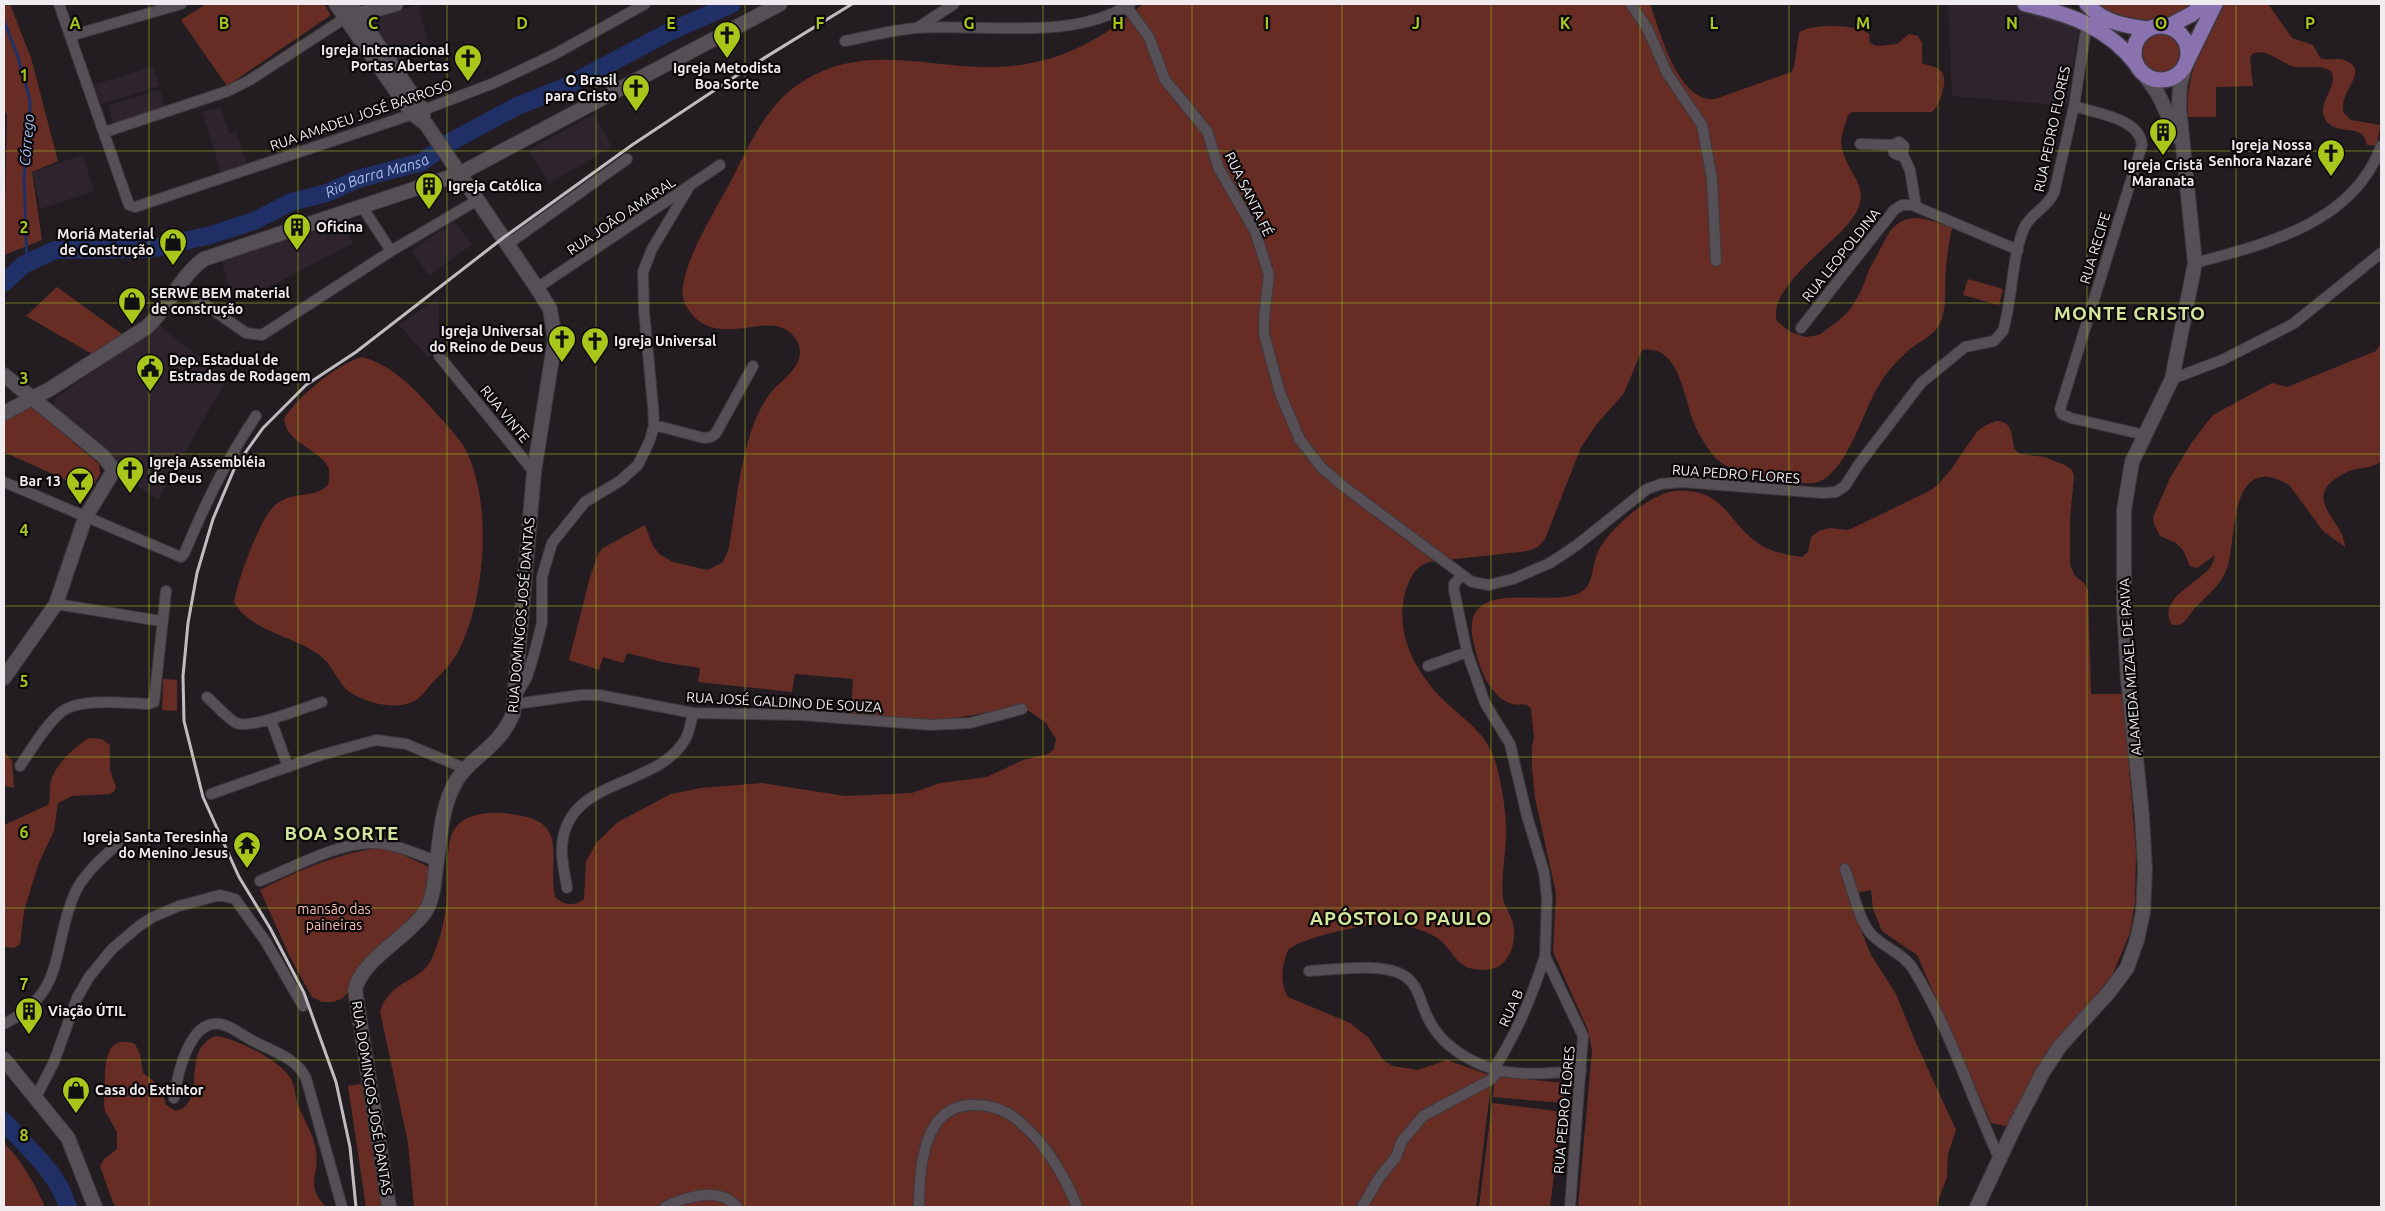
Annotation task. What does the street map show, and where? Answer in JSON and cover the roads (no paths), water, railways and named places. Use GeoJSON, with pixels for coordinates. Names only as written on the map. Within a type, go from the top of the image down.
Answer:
{"type":"FeatureCollection","features":[{"type":"Feature","properties":{"kind":"main road"},"geometry":{"type":"LineString","coordinates":[[2025,4],[2087,23],[2122,46],[2141,70],[2153,78],[2167,79],[2178,73],[2186,63],[2215,4]]}},
{"type":"Feature","properties":{"kind":"main road"},"geometry":{"type":"LineString","coordinates":[[2088,4],[2096,13],[2114,23],[2149,29],[2167,27],[2192,14],[2204,4]]}},
{"type":"Feature","properties":{"kind":"main road"},"geometry":{"type":"LineString","coordinates":[[2167,27],[2175,30],[2184,38],[2188,50],[2186,63]]}},
{"type":"Feature","properties":{"kind":"main road"},"geometry":{"type":"LineString","coordinates":[[2141,70],[2135,57],[2135,48],[2141,35],[2149,29]]}},
{"type":"Feature","properties":{"kind":"street"},"geometry":{"type":"LineString","coordinates":[[59,4],[105,132],[228,91],[250,80],[351,12],[396,4]]}},
{"type":"Feature","properties":{"kind":"street"},"geometry":{"type":"LineString","coordinates":[[70,36],[181,4]]}},
{"type":"Feature","properties":{"kind":"street","name":"RUA DOMINGOS JOSÉ DANTAS"},"geometry":{"type":"LineString","coordinates":[[336,4],[351,12],[476,201],[538,288],[550,309],[555,339],[534,472],[515,700],[508,727],[497,742],[481,757],[464,768],[449,796],[432,896],[424,913],[363,973],[355,990],[389,1207]]}},
{"type":"Feature","properties":{"kind":"street","name":"RUA AMADEU JOSÉ BARROSO"},"geometry":{"type":"LineString","coordinates":[[105,132],[132,207],[421,117],[538,62],[645,4]]}},
{"type":"Feature","properties":{"kind":"street"},"geometry":{"type":"LineString","coordinates":[[54,415],[48,402],[51,391],[147,326],[180,287],[191,270],[204,259],[361,205],[455,168],[780,4]]}},
{"type":"Feature","properties":{"kind":"street"},"geometry":{"type":"LineString","coordinates":[[916,28],[954,4]]}},
{"type":"Feature","properties":{"kind":"street"},"geometry":{"type":"LineString","coordinates":[[1631,4],[1647,28],[1667,73],[1702,125],[1712,179],[1716,261]]}},
{"type":"Feature","properties":{"kind":"street"},"geometry":{"type":"LineString","coordinates":[[845,41],[916,28],[1065,25],[1101,17],[1128,5]]}},
{"type":"Feature","properties":{"kind":"street","name":"RUA SANTA FÉ"},"geometry":{"type":"LineString","coordinates":[[1128,5],[1149,37],[1165,80],[1202,123],[1219,169],[1255,231],[1269,276],[1264,334],[1280,392],[1300,440],[1320,467],[1342,486],[1462,575]]}},
{"type":"Feature","properties":{"kind":"street"},"geometry":{"type":"LineString","coordinates":[[939,13],[944,28]]}},
{"type":"Feature","properties":{"kind":"street","name":"RUA PEDRO FLORES"},"geometry":{"type":"LineString","coordinates":[[1570,1207],[1584,1041],[1582,1031],[1545,956],[1546,888],[1544,872],[1527,816],[1510,744],[1485,703],[1467,652],[1454,584],[1462,575],[1479,585],[1489,585],[1538,570],[1562,557],[1647,489],[1661,484],[1682,482],[1802,493],[1833,493],[1840,490],[1921,383],[1965,347],[1994,340],[2000,335],[2004,326],[2018,250],[2027,223],[2049,203],[2054,193],[2074,106],[2087,23]]}},
{"type":"Feature","properties":{"kind":"street"},"geometry":{"type":"LineString","coordinates":[[2182,145],[2179,96],[2186,63]]}},
{"type":"Feature","properties":{"kind":"street"},"geometry":{"type":"LineString","coordinates":[[2141,70],[2158,94],[2182,145]]}},
{"type":"Feature","properties":{"kind":"street","name":"RUA RECIFE"},"geometry":{"type":"LineString","coordinates":[[2074,106],[2131,126],[2140,134],[2142,145],[2060,409],[2062,414],[2071,418],[2145,435]]}},
{"type":"Feature","properties":{"kind":"street"},"geometry":{"type":"LineString","coordinates":[[1860,144],[1892,146],[1894,153],[1902,153],[1910,170],[1916,206],[2018,250]]}},
{"type":"Feature","properties":{"kind":"street","name":"ALAMEDA MIZAEL DE PAIVA"},"geometry":{"type":"LineString","coordinates":[[1977,1207],[2027,1101],[2050,1062],[2070,1034],[2123,974],[2134,948],[2140,926],[2145,870],[2142,816],[2128,680],[2124,606],[2124,510],[2132,462],[2172,379],[2195,262],[2190,192],[2182,145]]}},
{"type":"Feature","properties":{"kind":"street"},"geometry":{"type":"LineString","coordinates":[[2195,262],[2252,247],[2308,225],[2349,196],[2368,173],[2381,146]]}},
{"type":"Feature","properties":{"kind":"street"},"geometry":{"type":"LineString","coordinates":[[508,244],[627,159]]}},
{"type":"Feature","properties":{"kind":"street","name":"RUA JOÃO AMARAL"},"geometry":{"type":"LineString","coordinates":[[538,288],[720,165]]}},
{"type":"Feature","properties":{"kind":"street"},"geometry":{"type":"LineString","coordinates":[[515,700],[527,676],[542,623],[542,577],[552,543],[585,502],[620,480],[638,465],[650,440],[654,425],[644,312],[643,272],[652,249],[689,187]]}},
{"type":"Feature","properties":{"kind":"street"},"geometry":{"type":"LineString","coordinates":[[180,287],[246,333],[259,336],[266,334],[391,251],[476,201]]}},
{"type":"Feature","properties":{"kind":"street","name":"RUA LEOPOLDINA"},"geometry":{"type":"LineString","coordinates":[[1801,328],[1894,210],[1904,204],[1916,206]]}},
{"type":"Feature","properties":{"kind":"street"},"geometry":{"type":"LineString","coordinates":[[361,205],[391,251]]}},
{"type":"Feature","properties":{"kind":"street"},"geometry":{"type":"LineString","coordinates":[[2172,379],[2222,360],[2292,324],[2381,252]]}},
{"type":"Feature","properties":{"kind":"street","name":"RUA VINTE"},"geometry":{"type":"LineString","coordinates":[[439,356],[534,472]]}},
{"type":"Feature","properties":{"kind":"street"},"geometry":{"type":"LineString","coordinates":[[654,425],[704,438],[711,437],[716,433],[753,366]]}},
{"type":"Feature","properties":{"kind":"street"},"geometry":{"type":"LineString","coordinates":[[4,375],[25,395],[54,415],[114,468],[114,472],[85,518],[56,604],[4,678]]}},
{"type":"Feature","properties":{"kind":"street"},"geometry":{"type":"LineString","coordinates":[[4,413],[25,395],[56,386]]}},
{"type":"Feature","properties":{"kind":"street"},"geometry":{"type":"LineString","coordinates":[[4,482],[85,518],[181,557],[185,552],[208,496],[233,450],[256,416]]}},
{"type":"Feature","properties":{"kind":"street"},"geometry":{"type":"LineString","coordinates":[[20,766],[55,718],[67,708],[90,703],[148,704],[154,702],[161,621],[166,591]]}},
{"type":"Feature","properties":{"kind":"street"},"geometry":{"type":"LineString","coordinates":[[56,604],[161,621]]}},
{"type":"Feature","properties":{"kind":"street"},"geometry":{"type":"LineString","coordinates":[[1428,666],[1467,652]]}},
{"type":"Feature","properties":{"kind":"street","name":"RUA JOSÉ GALDINO DE SOUZA"},"geometry":{"type":"LineString","coordinates":[[515,700],[599,695],[693,713],[800,715],[941,725],[970,723],[1022,709]]}},
{"type":"Feature","properties":{"kind":"street"},"geometry":{"type":"LineString","coordinates":[[207,697],[238,724],[271,720],[322,702]]}},
{"type":"Feature","properties":{"kind":"street"},"geometry":{"type":"LineString","coordinates":[[567,888],[562,864],[562,846],[568,824],[574,815],[589,798],[667,759],[685,740],[693,713]]}},
{"type":"Feature","properties":{"kind":"street"},"geometry":{"type":"LineString","coordinates":[[271,720],[288,767]]}},
{"type":"Feature","properties":{"kind":"street"},"geometry":{"type":"LineString","coordinates":[[211,794],[288,767],[376,740],[406,744],[464,768]]}},
{"type":"Feature","properties":{"kind":"street"},"geometry":{"type":"LineString","coordinates":[[4,1024],[28,1010],[44,991],[52,974],[77,889],[90,872],[124,838]]}},
{"type":"Feature","properties":{"kind":"street"},"geometry":{"type":"LineString","coordinates":[[260,881],[349,846],[370,843],[392,846],[437,861]]}},
{"type":"Feature","properties":{"kind":"street"},"geometry":{"type":"LineString","coordinates":[[1845,869],[1868,931],[1903,956],[1915,972],[1949,1040],[2000,1158]]}},
{"type":"Feature","properties":{"kind":"street"},"geometry":{"type":"LineString","coordinates":[[36,1097],[54,1062],[80,992],[89,976],[112,949],[153,917],[179,906],[220,895],[235,899],[241,904],[266,942],[303,1006]]}},
{"type":"Feature","properties":{"kind":"street","name":"RUA B"},"geometry":{"type":"LineString","coordinates":[[1362,1207],[1379,1178],[1396,1157],[1402,1141],[1423,1116],[1492,1079],[1521,1023],[1545,956]]}},
{"type":"Feature","properties":{"kind":"street"},"geometry":{"type":"LineString","coordinates":[[1309,971],[1377,968],[1403,975],[1414,983],[1428,1018],[1439,1036],[1459,1053],[1496,1069],[1518,1074],[1581,1071]]}},
{"type":"Feature","properties":{"kind":"street"},"geometry":{"type":"LineString","coordinates":[[174,1098],[179,1075],[191,1042],[199,1029],[208,1025],[222,1024],[287,1058],[300,1069],[306,1078],[342,1207]]}},
{"type":"Feature","properties":{"kind":"street"},"geometry":{"type":"LineString","coordinates":[[4,1059],[68,1138],[95,1207]]}},
{"type":"Feature","properties":{"kind":"street"},"geometry":{"type":"LineString","coordinates":[[919,1207],[921,1170],[934,1126],[939,1117],[952,1107],[969,1104],[1000,1109],[1023,1124],[1062,1175],[1077,1207]]}},
{"type":"Feature","properties":{"kind":"street"},"geometry":{"type":"LineString","coordinates":[[665,1207],[682,1200],[716,1195],[732,1202],[737,1207]]}},
{"type":"Feature","properties":{"kind":"waterway","name":"Rio Barra Mansa"},"geometry":{"type":"LineString","coordinates":[[4,283],[23,265],[55,250],[150,249],[211,235],[254,221],[291,202],[327,193],[358,179],[422,162],[447,144],[517,106],[563,88],[669,32],[732,4]]}},
{"type":"Feature","properties":{"kind":"waterway","name":"Córrego"},"geometry":{"type":"LineString","coordinates":[[4,21],[18,57],[30,100],[30,133],[24,176],[27,263]]}},
{"type":"Feature","properties":{"kind":"waterway","name":"Rio Barra Mansa"},"geometry":{"type":"LineString","coordinates":[[4,1121],[49,1171],[63,1193],[68,1207]]}},
{"type":"Feature","properties":{"kind":"railway"},"geometry":{"type":"LineString","coordinates":[[356,1207],[350,1147],[336,1082],[304,993],[270,928],[239,877],[203,797],[184,721],[183,676],[188,623],[197,573],[213,519],[235,467],[263,428],[306,385],[356,352],[503,238],[632,145],[748,68],[852,4]]}},
{"type":"Feature","properties":{"kind":"place","name":"Igreja Metodista Boa Sorte"},"geometry":{"type":"Point","coordinates":[727,59]}},
{"type":"Feature","properties":{"kind":"place","name":"Igreja Internacional Portas Abertas"},"geometry":{"type":"Point","coordinates":[468,82]}},
{"type":"Feature","properties":{"kind":"place","name":"O Brasil para Cristo"},"geometry":{"type":"Point","coordinates":[636,112]}},
{"type":"Feature","properties":{"kind":"place","name":"Igreja Cristã Maranata"},"geometry":{"type":"Point","coordinates":[2163,156]}},
{"type":"Feature","properties":{"kind":"place","name":"Igreja Nossa Senhora Nazaré"},"geometry":{"type":"Point","coordinates":[2331,177]}},
{"type":"Feature","properties":{"kind":"place","name":"Igreja Católica"},"geometry":{"type":"Point","coordinates":[429,210]}},
{"type":"Feature","properties":{"kind":"place","name":"Oficina"},"geometry":{"type":"Point","coordinates":[297,251]}},
{"type":"Feature","properties":{"kind":"place","name":"Moriá Material de Construção"},"geometry":{"type":"Point","coordinates":[173,266]}},
{"type":"Feature","properties":{"kind":"place","name":"SERWE BEM material de construção"},"geometry":{"type":"Point","coordinates":[132,325]}},
{"type":"Feature","properties":{"kind":"place","name":"Igreja Universal do Reino de Deus"},"geometry":{"type":"Point","coordinates":[562,363]}},
{"type":"Feature","properties":{"kind":"place","name":"Igreja Universal"},"geometry":{"type":"Point","coordinates":[595,365]}},
{"type":"Feature","properties":{"kind":"place","name":"Dep. Estadual de Estradas de Rodagem"},"geometry":{"type":"Point","coordinates":[150,392]}},
{"type":"Feature","properties":{"kind":"place","name":"Igreja Assembléia de Deus"},"geometry":{"type":"Point","coordinates":[130,494]}},
{"type":"Feature","properties":{"kind":"place","name":"Bar 13"},"geometry":{"type":"Point","coordinates":[80,505]}},
{"type":"Feature","properties":{"kind":"place","name":"Igreja Santa Teresinha do Menino Jesus"},"geometry":{"type":"Point","coordinates":[247,869]}},
{"type":"Feature","properties":{"kind":"place","name":"Viação ÚTIL"},"geometry":{"type":"Point","coordinates":[29,1035]}},
{"type":"Feature","properties":{"kind":"place","name":"Casa do Extintor"},"geometry":{"type":"Point","coordinates":[76,1114]}},
{"type":"Feature","properties":{"kind":"district","name":"MONTE CRISTO"},"geometry":{"type":"Point","coordinates":[2130,313]}},
{"type":"Feature","properties":{"kind":"district","name":"BOA SORTE"},"geometry":{"type":"Point","coordinates":[342,833]}},
{"type":"Feature","properties":{"kind":"district","name":"APÓSTOLO PAULO"},"geometry":{"type":"Point","coordinates":[1401,918]}},
{"type":"Feature","properties":{"kind":"park label","name":"mansão das paineiras"},"geometry":{"type":"Point","coordinates":[334,918]}}]}
